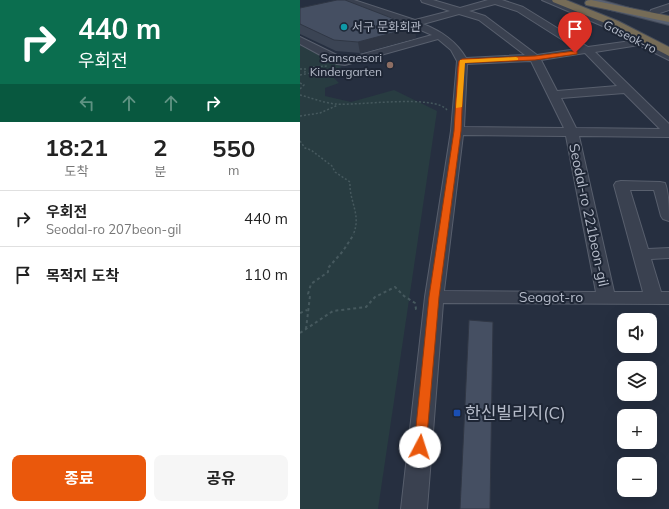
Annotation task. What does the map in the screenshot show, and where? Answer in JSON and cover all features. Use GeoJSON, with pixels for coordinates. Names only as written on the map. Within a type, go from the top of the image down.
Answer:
{"type":"FeatureCollection","features":[{"type":"Feature","properties":{"kind":"highway"},"geometry":{"type":"LineString","coordinates":[[557,0],[614,23],[669,52]]}},
{"type":"Feature","properties":{"kind":"highway"},"geometry":{"type":"LineString","coordinates":[[570,0],[594,9],[669,45]]}},
{"type":"Feature","properties":{"kind":"highway"},"geometry":{"type":"LineString","coordinates":[[574,0],[606,3],[669,18]]}},
{"type":"Feature","properties":{"kind":"main road"},"geometry":{"type":"LineString","coordinates":[[592,0],[654,12],[669,18]]}},
{"type":"Feature","properties":{"kind":"main road"},"geometry":{"type":"LineString","coordinates":[[606,3],[669,22]]}},
{"type":"Feature","properties":{"kind":"street"},"geometry":{"type":"LineString","coordinates":[[346,0],[413,24],[440,36],[454,47],[462,61],[460,67],[457,131],[433,302],[414,509]]}},
{"type":"Feature","properties":{"kind":"street"},"geometry":{"type":"LineString","coordinates":[[425,0],[482,18],[535,58],[572,132]]}},
{"type":"Feature","properties":{"kind":"street"},"geometry":{"type":"LineString","coordinates":[[413,24],[495,0],[520,9],[588,51],[669,132]]}},
{"type":"Feature","properties":{"kind":"street","name":"Gaseok-ro"},"geometry":{"type":"LineString","coordinates":[[546,0],[608,25],[669,57]]}},
{"type":"Feature","properties":{"kind":"street"},"geometry":{"type":"LineString","coordinates":[[654,12],[669,7]]}},
{"type":"Feature","properties":{"kind":"street"},"geometry":{"type":"LineString","coordinates":[[300,40],[341,62],[440,36]]}},
{"type":"Feature","properties":{"kind":"street"},"geometry":{"type":"LineString","coordinates":[[462,61],[535,58],[642,42]]}},
{"type":"Feature","properties":{"kind":"street"},"geometry":{"type":"LineString","coordinates":[[554,95],[626,89]]}},
{"type":"Feature","properties":{"kind":"street","name":"Seodal-ro 221beon-gil"},"geometry":{"type":"LineString","coordinates":[[457,131],[669,132]]}},
{"type":"Feature","properties":{"kind":"street","name":"Seodal-ro 221beon-gil"},"geometry":{"type":"LineString","coordinates":[[572,132],[606,297]]}},
{"type":"Feature","properties":{"kind":"street"},"geometry":{"type":"LineString","coordinates":[[662,298],[641,254],[621,185],[660,186],[669,216]]}},
{"type":"Feature","properties":{"kind":"street"},"geometry":{"type":"LineString","coordinates":[[641,254],[669,253]]}},
{"type":"Feature","properties":{"kind":"street","name":"Seogot-ro"},"geometry":{"type":"LineString","coordinates":[[433,302],[606,297],[662,298]]}},
{"type":"Feature","properties":{"kind":"path"},"geometry":{"type":"LineString","coordinates":[[300,75],[321,71],[312,67],[336,65],[341,62]]}},
{"type":"Feature","properties":{"kind":"path"},"geometry":{"type":"LineString","coordinates":[[300,69],[306,68],[304,74]]}},
{"type":"Feature","properties":{"kind":"path"},"geometry":{"type":"LineString","coordinates":[[300,83],[304,85],[300,89]]}},
{"type":"Feature","properties":{"kind":"path"},"geometry":{"type":"LineString","coordinates":[[300,95],[338,104],[393,102],[432,103],[444,106],[455,130],[457,131]]}},
{"type":"Feature","properties":{"kind":"path"},"geometry":{"type":"LineString","coordinates":[[300,116],[320,113],[338,104]]}},
{"type":"Feature","properties":{"kind":"path"},"geometry":{"type":"LineString","coordinates":[[300,141],[305,148],[311,150],[332,166],[335,172],[350,182],[353,204],[358,217],[357,230],[341,254],[328,268],[328,272],[311,284],[308,294],[310,296],[307,310],[308,320],[306,329]]}},
{"type":"Feature","properties":{"kind":"path"},"geometry":{"type":"LineString","coordinates":[[300,333],[333,311],[366,307],[375,297],[395,287],[404,296],[415,303],[416,309],[433,302]]}},
{"type":"Feature","properties":{"kind":"path"},"geometry":{"type":"LineString","coordinates":[[300,313],[307,310]]}},
{"type":"Feature","properties":{"kind":"green space"},"geometry":{"type":"Polygon","coordinates":[[[300,45],[342,67],[328,72],[339,83],[325,88],[325,96],[351,102],[394,90],[437,111],[378,509],[300,509],[300,45]]]}},
{"type":"Feature","properties":{"kind":"building","name":"서구 문화회관"},"geometry":{"type":"Polygon","coordinates":[[[337,0],[345,0],[415,27],[358,42],[334,40],[300,24],[300,8],[337,0]]]}},
{"type":"Feature","properties":{"kind":"building"},"geometry":{"type":"Polygon","coordinates":[[[469,320],[493,322],[490,509],[460,509],[469,320]]]}},
{"type":"Feature","properties":{"kind":"slow traffic"},"geometry":{"type":"LineString","coordinates":[[458,107],[460,67],[462,61],[516,59]]}},
{"type":"Feature","properties":{"kind":"place","name":"서구 문화회관"},"geometry":{"type":"Point","coordinates":[344,27]}},
{"type":"Feature","properties":{"kind":"place","name":"Sansaesori Kindergarten"},"geometry":{"type":"Point","coordinates":[390,65]}},
{"type":"Feature","properties":{"kind":"place","name":"한신빌리지(C)"},"geometry":{"type":"Point","coordinates":[457,413]}},
{"type":"Feature","properties":{"kind":"route"},"geometry":{"type":"LineString","coordinates":[[420,447],[434,297],[457,131],[460,67],[462,61],[535,58],[575,53]]}}]}
